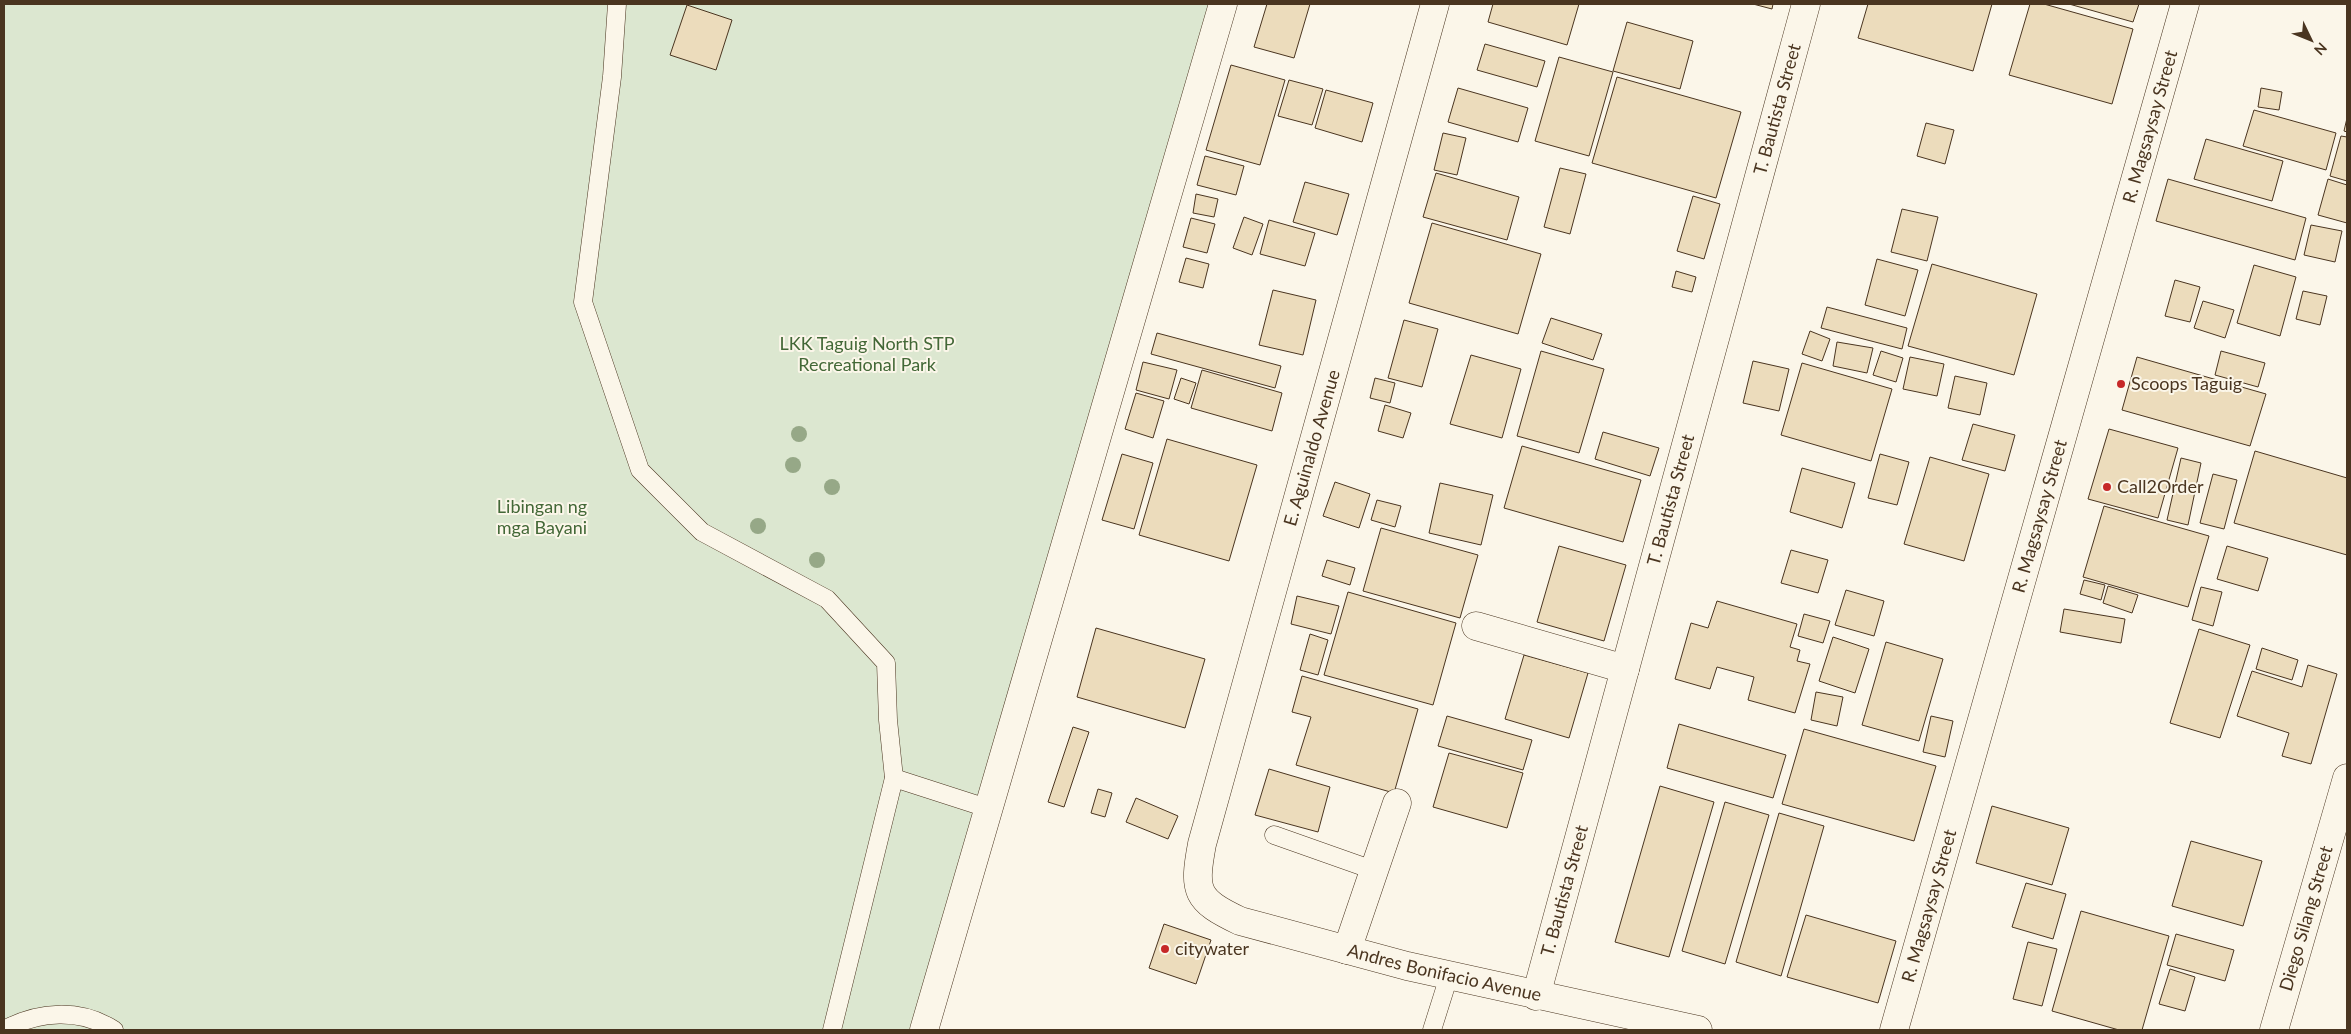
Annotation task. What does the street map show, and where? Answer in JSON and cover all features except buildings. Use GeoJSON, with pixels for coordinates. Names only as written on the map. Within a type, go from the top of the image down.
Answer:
{"type":"FeatureCollection","features":[{"type":"Feature","properties":{"kind":"street"},"geometry":{"type":"LineString","coordinates":[[924,1030],[1223,4]]}},
{"type":"Feature","properties":{"kind":"street","name":"E. Aguinaldo Avenue"},"geometry":{"type":"LineString","coordinates":[[1200,894],[1197,871],[1202,844],[1435,4]]}},
{"type":"Feature","properties":{"kind":"street","name":"T. Bautista Street"},"geometry":{"type":"LineString","coordinates":[[1536,996],[1806,4]]}},
{"type":"Feature","properties":{"kind":"street","name":"R. Magsaysay Street"},"geometry":{"type":"LineString","coordinates":[[1894,1030],[2185,4]]}},
{"type":"Feature","properties":{"kind":"street"},"geometry":{"type":"LineString","coordinates":[[1476,626],[1625,669]]}},
{"type":"Feature","properties":{"kind":"street","name":"Diego Silang Street"},"geometry":{"type":"LineString","coordinates":[[2274,1030],[2347,778]]}},
{"type":"Feature","properties":{"kind":"street"},"geometry":{"type":"LineString","coordinates":[[1347,950],[1397,803]]}},
{"type":"Feature","properties":{"kind":"street","name":"Andres Bonifacio Avenue"},"geometry":{"type":"LineString","coordinates":[[1200,894],[1216,910],[1240,921],[1449,976],[1698,1030]]}},
{"type":"Feature","properties":{"kind":"lane"},"geometry":{"type":"LineString","coordinates":[[617,4],[612,77],[583,302],[640,470],[702,532],[827,599],[886,663],[888,720],[894,778],[832,1030]]}},
{"type":"Feature","properties":{"kind":"lane"},"geometry":{"type":"LineString","coordinates":[[894,778],[988,808]]}},
{"type":"Feature","properties":{"kind":"lane"},"geometry":{"type":"LineString","coordinates":[[1274,835],[1373,870]]}},
{"type":"Feature","properties":{"kind":"lane"},"geometry":{"type":"LineString","coordinates":[[1432,1030],[1449,976]]}},
{"type":"Feature","properties":{"kind":"lane"},"geometry":{"type":"LineString","coordinates":[[4,1030],[18,1022],[40,1016],[62,1014],[85,1017],[114,1030]]}},
{"type":"Feature","properties":{"kind":"green space","name":"Libingan ng mga Bayani"},"geometry":{"type":"Polygon","coordinates":[[[4,4],[1229,4],[932,1030],[4,1030],[4,4]]]}},
{"type":"Feature","properties":{"kind":"place","name":"Scoops Taguig"},"geometry":{"type":"Point","coordinates":[2121,384]}},
{"type":"Feature","properties":{"kind":"place","name":"Call2Order"},"geometry":{"type":"Point","coordinates":[2107,487]}},
{"type":"Feature","properties":{"kind":"place","name":"citywater"},"geometry":{"type":"Point","coordinates":[1165,949]}},
{"type":"Feature","properties":{"kind":"park label","name":"LKK Taguig North STP Recreational Park"},"geometry":{"type":"Point","coordinates":[867,354]}}]}
